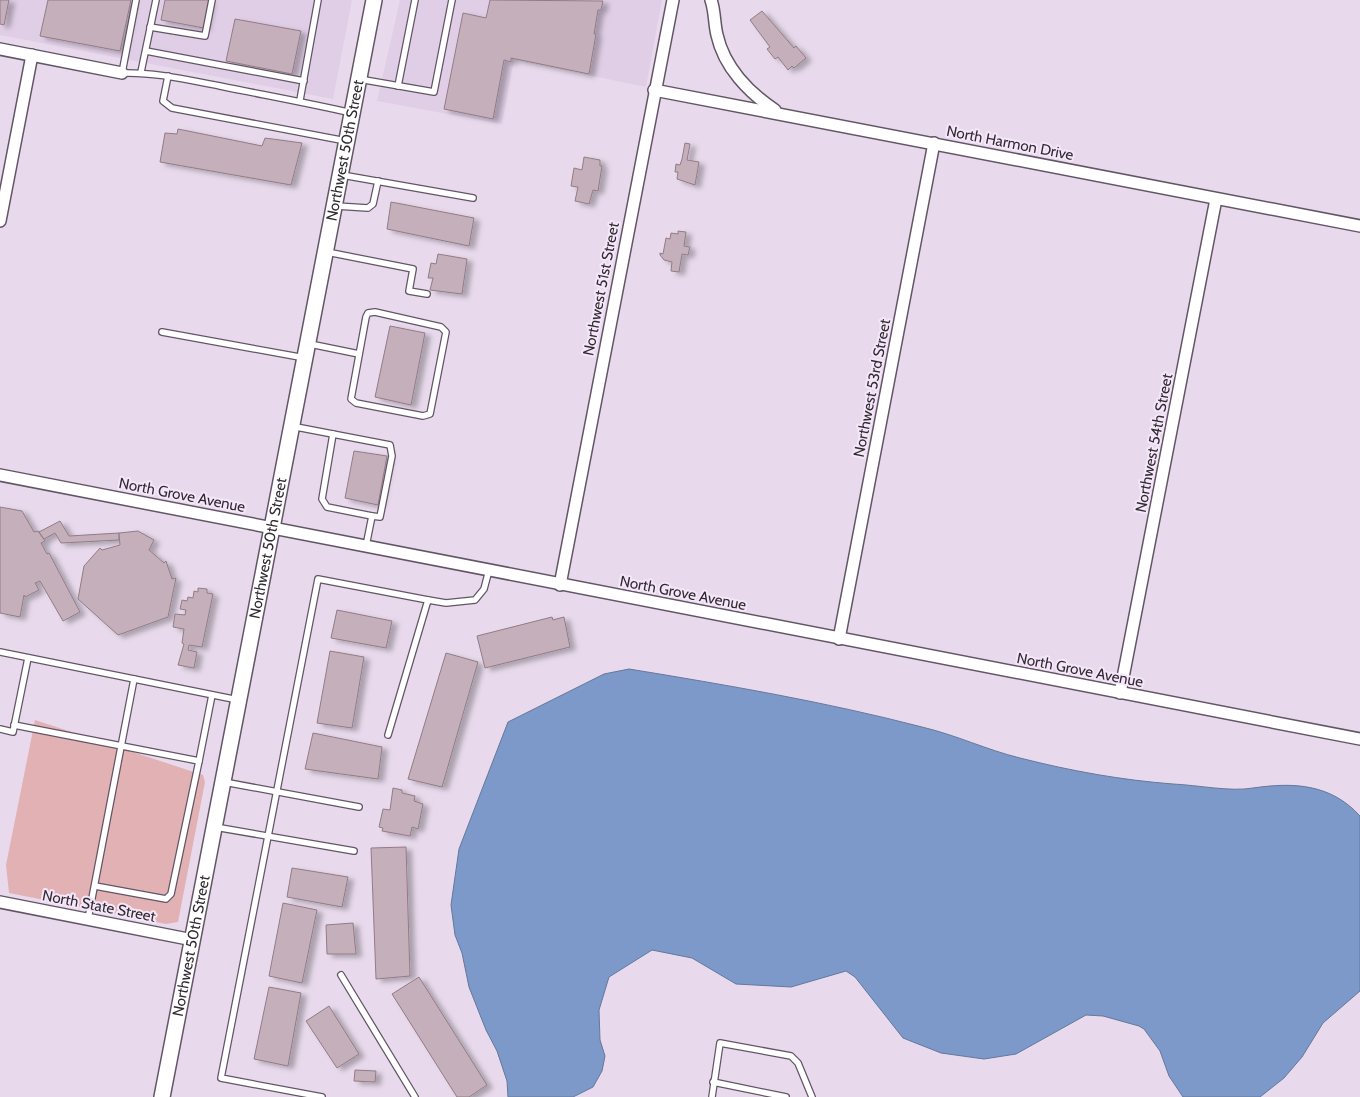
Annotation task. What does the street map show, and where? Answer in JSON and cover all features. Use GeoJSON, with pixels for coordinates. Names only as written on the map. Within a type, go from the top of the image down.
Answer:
{"type":"FeatureCollection","features":[{"type":"Feature","properties":{"kind":"main road","name":"Northwest 50th Street"},"geometry":{"type":"LineString","coordinates":[[162,1097],[374,0]]}},
{"type":"Feature","properties":{"kind":"street","name":"Northwest 51st Street"},"geometry":{"type":"LineString","coordinates":[[560,584],[654,90],[673,0]]}},
{"type":"Feature","properties":{"kind":"street"},"geometry":{"type":"LineString","coordinates":[[711,0],[717,36],[737,76],[753,95],[780,114]]}},
{"type":"Feature","properties":{"kind":"street"},"geometry":{"type":"LineString","coordinates":[[0,49],[122,73]]}},
{"type":"Feature","properties":{"kind":"street"},"geometry":{"type":"LineString","coordinates":[[0,221],[32,56]]}},
{"type":"Feature","properties":{"kind":"street","name":"North Harmon Drive"},"geometry":{"type":"LineString","coordinates":[[654,90],[1360,226]]}},
{"type":"Feature","properties":{"kind":"street","name":"Northwest 53rd Street"},"geometry":{"type":"LineString","coordinates":[[839,639],[934,143]]}},
{"type":"Feature","properties":{"kind":"street","name":"Northwest 54th Street"},"geometry":{"type":"LineString","coordinates":[[1120,693],[1216,199]]}},
{"type":"Feature","properties":{"kind":"street","name":"North Grove Avenue"},"geometry":{"type":"LineString","coordinates":[[0,475],[1360,739]]}},
{"type":"Feature","properties":{"kind":"street","name":"North State Street"},"geometry":{"type":"LineString","coordinates":[[0,902],[193,940]]}},
{"type":"Feature","properties":{"kind":"lane"},"geometry":{"type":"LineString","coordinates":[[136,0],[122,73],[141,72],[168,76],[300,100],[352,114]]}},
{"type":"Feature","properties":{"kind":"lane"},"geometry":{"type":"LineString","coordinates":[[141,72],[156,0]]}},
{"type":"Feature","properties":{"kind":"lane"},"geometry":{"type":"LineString","coordinates":[[150,27],[205,36],[212,0]]}},
{"type":"Feature","properties":{"kind":"lane"},"geometry":{"type":"LineString","coordinates":[[300,100],[318,0]]}},
{"type":"Feature","properties":{"kind":"lane"},"geometry":{"type":"LineString","coordinates":[[398,86],[414,0]]}},
{"type":"Feature","properties":{"kind":"lane"},"geometry":{"type":"LineString","coordinates":[[358,79],[434,92],[452,0]]}},
{"type":"Feature","properties":{"kind":"lane"},"geometry":{"type":"LineString","coordinates":[[146,51],[304,81]]}},
{"type":"Feature","properties":{"kind":"lane"},"geometry":{"type":"LineString","coordinates":[[168,76],[163,101],[172,108],[346,141]]}},
{"type":"Feature","properties":{"kind":"lane"},"geometry":{"type":"LineString","coordinates":[[340,175],[473,198]]}},
{"type":"Feature","properties":{"kind":"lane"},"geometry":{"type":"LineString","coordinates":[[334,206],[368,208],[373,204],[378,181]]}},
{"type":"Feature","properties":{"kind":"lane"},"geometry":{"type":"LineString","coordinates":[[325,252],[413,269],[409,291],[427,294]]}},
{"type":"Feature","properties":{"kind":"lane"},"geometry":{"type":"LineString","coordinates":[[375,312],[440,326],[447,336],[430,414],[423,416],[356,403],[351,396],[359,354],[368,313],[375,312]]}},
{"type":"Feature","properties":{"kind":"lane"},"geometry":{"type":"LineString","coordinates":[[162,332],[306,351],[359,354]]}},
{"type":"Feature","properties":{"kind":"lane"},"geometry":{"type":"LineString","coordinates":[[292,426],[390,445],[392,456],[380,517],[327,507],[322,499],[333,434]]}},
{"type":"Feature","properties":{"kind":"lane"},"geometry":{"type":"LineString","coordinates":[[366,546],[372,516]]}},
{"type":"Feature","properties":{"kind":"lane"},"geometry":{"type":"LineString","coordinates":[[322,1097],[221,1078],[318,579],[446,603],[475,600],[484,589],[489,570]]}},
{"type":"Feature","properties":{"kind":"lane"},"geometry":{"type":"LineString","coordinates":[[388,735],[428,600]]}},
{"type":"Feature","properties":{"kind":"lane"},"geometry":{"type":"LineString","coordinates":[[0,652],[240,700]]}},
{"type":"Feature","properties":{"kind":"lane"},"geometry":{"type":"LineString","coordinates":[[0,729],[13,732],[28,658]]}},
{"type":"Feature","properties":{"kind":"lane"},"geometry":{"type":"LineString","coordinates":[[88,919],[134,679]]}},
{"type":"Feature","properties":{"kind":"lane"},"geometry":{"type":"LineString","coordinates":[[95,886],[166,899],[171,894],[212,695]]}},
{"type":"Feature","properties":{"kind":"lane"},"geometry":{"type":"LineString","coordinates":[[14,725],[199,761]]}},
{"type":"Feature","properties":{"kind":"lane"},"geometry":{"type":"LineString","coordinates":[[224,782],[359,806]]}},
{"type":"Feature","properties":{"kind":"lane"},"geometry":{"type":"LineString","coordinates":[[215,827],[354,851]]}},
{"type":"Feature","properties":{"kind":"lane"},"geometry":{"type":"LineString","coordinates":[[341,975],[415,1097]]}},
{"type":"Feature","properties":{"kind":"lane"},"geometry":{"type":"LineString","coordinates":[[712,1097],[720,1043],[791,1056],[798,1062],[812,1097]]}},
{"type":"Feature","properties":{"kind":"lane"},"geometry":{"type":"LineString","coordinates":[[713,1082],[786,1097]]}},
{"type":"Feature","properties":{"kind":"shaded area"},"geometry":{"type":"Polygon","coordinates":[[[0,0],[352,0],[333,99],[0,35],[0,0]]]}},
{"type":"Feature","properties":{"kind":"shaded area"},"geometry":{"type":"Polygon","coordinates":[[[400,0],[662,0],[646,87],[514,60],[502,124],[377,101],[400,0]]]}},
{"type":"Feature","properties":{"kind":"shaded area"},"geometry":{"type":"Polygon","coordinates":[[[35,720],[203,775],[205,782],[178,922],[166,924],[9,893],[6,865],[35,720]]]}},
{"type":"Feature","properties":{"kind":"water"},"geometry":{"type":"Polygon","coordinates":[[[629,669],[813,702],[886,718],[935,730],[1020,758],[1096,774],[1134,780],[1224,789],[1283,785],[1324,791],[1349,805],[1360,816],[1360,991],[1323,1023],[1302,1057],[1284,1078],[1260,1097],[1183,1097],[1169,1076],[1160,1051],[1144,1029],[1103,1016],[1086,1015],[1016,1054],[984,1059],[941,1053],[903,1038],[855,977],[846,971],[791,987],[736,984],[692,958],[652,950],[609,977],[599,1010],[600,1040],[605,1056],[602,1071],[593,1087],[573,1097],[508,1097],[507,1081],[497,1051],[486,1030],[469,987],[462,953],[455,935],[451,905],[459,849],[508,722],[604,674],[629,669]]]}},
{"type":"Feature","properties":{"kind":"building"},"geometry":{"type":"Polygon","coordinates":[[[0,0],[9,0],[4,25],[0,24],[0,0]]]}},
{"type":"Feature","properties":{"kind":"building"},"geometry":{"type":"Polygon","coordinates":[[[48,0],[131,0],[120,51],[40,36],[48,0]]]}},
{"type":"Feature","properties":{"kind":"building"},"geometry":{"type":"Polygon","coordinates":[[[165,0],[209,0],[204,28],[161,20],[165,0]]]}},
{"type":"Feature","properties":{"kind":"building"},"geometry":{"type":"Polygon","coordinates":[[[490,0],[603,1],[601,10],[598,10],[589,74],[511,58],[511,62],[504,60],[493,119],[444,109],[463,13],[486,18],[490,0]]]}},
{"type":"Feature","properties":{"kind":"building"},"geometry":{"type":"Polygon","coordinates":[[[762,11],[794,48],[796,46],[806,58],[794,68],[792,66],[788,70],[778,57],[775,59],[767,49],[770,47],[750,20],[762,11]]]}},
{"type":"Feature","properties":{"kind":"building"},"geometry":{"type":"Polygon","coordinates":[[[235,19],[301,31],[292,74],[226,61],[235,19]]]}},
{"type":"Feature","properties":{"kind":"building"},"geometry":{"type":"Polygon","coordinates":[[[178,129],[262,146],[265,138],[302,143],[291,185],[160,162],[165,133],[177,134],[178,129]]]}},
{"type":"Feature","properties":{"kind":"building"},"geometry":{"type":"Polygon","coordinates":[[[685,143],[690,144],[687,160],[699,162],[695,185],[677,179],[678,172],[675,172],[676,164],[680,165],[685,143]]]}},
{"type":"Feature","properties":{"kind":"building"},"geometry":{"type":"Polygon","coordinates":[[[584,157],[600,160],[600,166],[602,166],[598,191],[593,190],[589,204],[575,201],[578,187],[571,186],[574,168],[582,170],[584,157]]]}},
{"type":"Feature","properties":{"kind":"building"},"geometry":{"type":"Polygon","coordinates":[[[391,202],[474,218],[469,246],[387,229],[391,202]]]}},
{"type":"Feature","properties":{"kind":"building"},"geometry":{"type":"Polygon","coordinates":[[[678,231],[686,232],[684,246],[690,247],[688,255],[682,254],[679,272],[671,271],[672,262],[664,260],[660,255],[660,253],[663,254],[666,238],[670,239],[671,233],[678,234],[678,231]]]}},
{"type":"Feature","properties":{"kind":"building"},"geometry":{"type":"Polygon","coordinates":[[[438,254],[467,259],[462,294],[430,290],[433,278],[428,278],[431,263],[436,264],[438,254]]]}},
{"type":"Feature","properties":{"kind":"building"},"geometry":{"type":"Polygon","coordinates":[[[390,326],[425,333],[411,405],[375,397],[390,326]]]}},
{"type":"Feature","properties":{"kind":"building"},"geometry":{"type":"Polygon","coordinates":[[[354,451],[387,456],[378,505],[345,498],[354,451]]]}},
{"type":"Feature","properties":{"kind":"building"},"geometry":{"type":"Polygon","coordinates":[[[0,507],[22,511],[34,532],[38,531],[45,541],[41,543],[47,554],[49,553],[80,612],[63,621],[40,581],[35,583],[39,590],[25,597],[24,595],[20,617],[0,613],[0,507]]]}},
{"type":"Feature","properties":{"kind":"building"},"geometry":{"type":"Polygon","coordinates":[[[60,521],[69,536],[119,533],[119,540],[61,543],[55,533],[44,539],[39,532],[60,521]]]}},
{"type":"Feature","properties":{"kind":"building"},"geometry":{"type":"Polygon","coordinates":[[[138,531],[154,540],[149,550],[164,563],[166,561],[172,579],[176,578],[168,617],[118,635],[78,599],[84,566],[100,548],[102,550],[120,545],[119,533],[138,531]]]}},
{"type":"Feature","properties":{"kind":"building"},"geometry":{"type":"Polygon","coordinates":[[[198,588],[207,589],[207,593],[213,594],[202,647],[189,645],[188,650],[197,652],[194,668],[178,665],[184,644],[182,643],[184,629],[173,627],[175,614],[185,615],[186,610],[180,609],[182,600],[187,601],[188,597],[193,598],[194,591],[198,592],[198,588]]]}},
{"type":"Feature","properties":{"kind":"building"},"geometry":{"type":"Polygon","coordinates":[[[337,610],[392,621],[386,648],[331,638],[337,610]]]}},
{"type":"Feature","properties":{"kind":"building"},"geometry":{"type":"Polygon","coordinates":[[[552,617],[553,620],[564,617],[570,647],[485,668],[477,636],[552,617]]]}},
{"type":"Feature","properties":{"kind":"building"},"geometry":{"type":"Polygon","coordinates":[[[330,651],[364,657],[352,728],[317,723],[330,651]]]}},
{"type":"Feature","properties":{"kind":"building"},"geometry":{"type":"Polygon","coordinates":[[[446,653],[478,662],[442,787],[408,779],[446,653]]]}},
{"type":"Feature","properties":{"kind":"building"},"geometry":{"type":"Polygon","coordinates":[[[313,733],[382,747],[378,779],[305,769],[313,733]]]}},
{"type":"Feature","properties":{"kind":"building"},"geometry":{"type":"Polygon","coordinates":[[[393,788],[402,790],[402,793],[415,796],[414,801],[423,804],[418,829],[412,827],[410,836],[382,831],[383,828],[379,827],[383,809],[390,810],[393,788]]]}},
{"type":"Feature","properties":{"kind":"building"},"geometry":{"type":"Polygon","coordinates":[[[406,847],[410,976],[376,979],[371,848],[406,847]]]}},
{"type":"Feature","properties":{"kind":"building"},"geometry":{"type":"Polygon","coordinates":[[[292,868],[348,877],[342,907],[287,897],[292,868]]]}},
{"type":"Feature","properties":{"kind":"building"},"geometry":{"type":"Polygon","coordinates":[[[283,903],[317,910],[302,983],[269,976],[283,903]]]}},
{"type":"Feature","properties":{"kind":"building"},"geometry":{"type":"Polygon","coordinates":[[[353,923],[356,954],[327,954],[326,925],[353,923]]]}},
{"type":"Feature","properties":{"kind":"building"},"geometry":{"type":"Polygon","coordinates":[[[419,977],[487,1085],[469,1097],[457,1097],[392,994],[419,977]]]}},
{"type":"Feature","properties":{"kind":"building"},"geometry":{"type":"Polygon","coordinates":[[[269,987],[301,993],[288,1066],[254,1059],[269,987]]]}},
{"type":"Feature","properties":{"kind":"building"},"geometry":{"type":"Polygon","coordinates":[[[329,1006],[359,1054],[337,1068],[306,1021],[329,1006]]]}},
{"type":"Feature","properties":{"kind":"building"},"geometry":{"type":"Polygon","coordinates":[[[355,1070],[376,1071],[375,1082],[354,1081],[355,1070]]]}}]}
